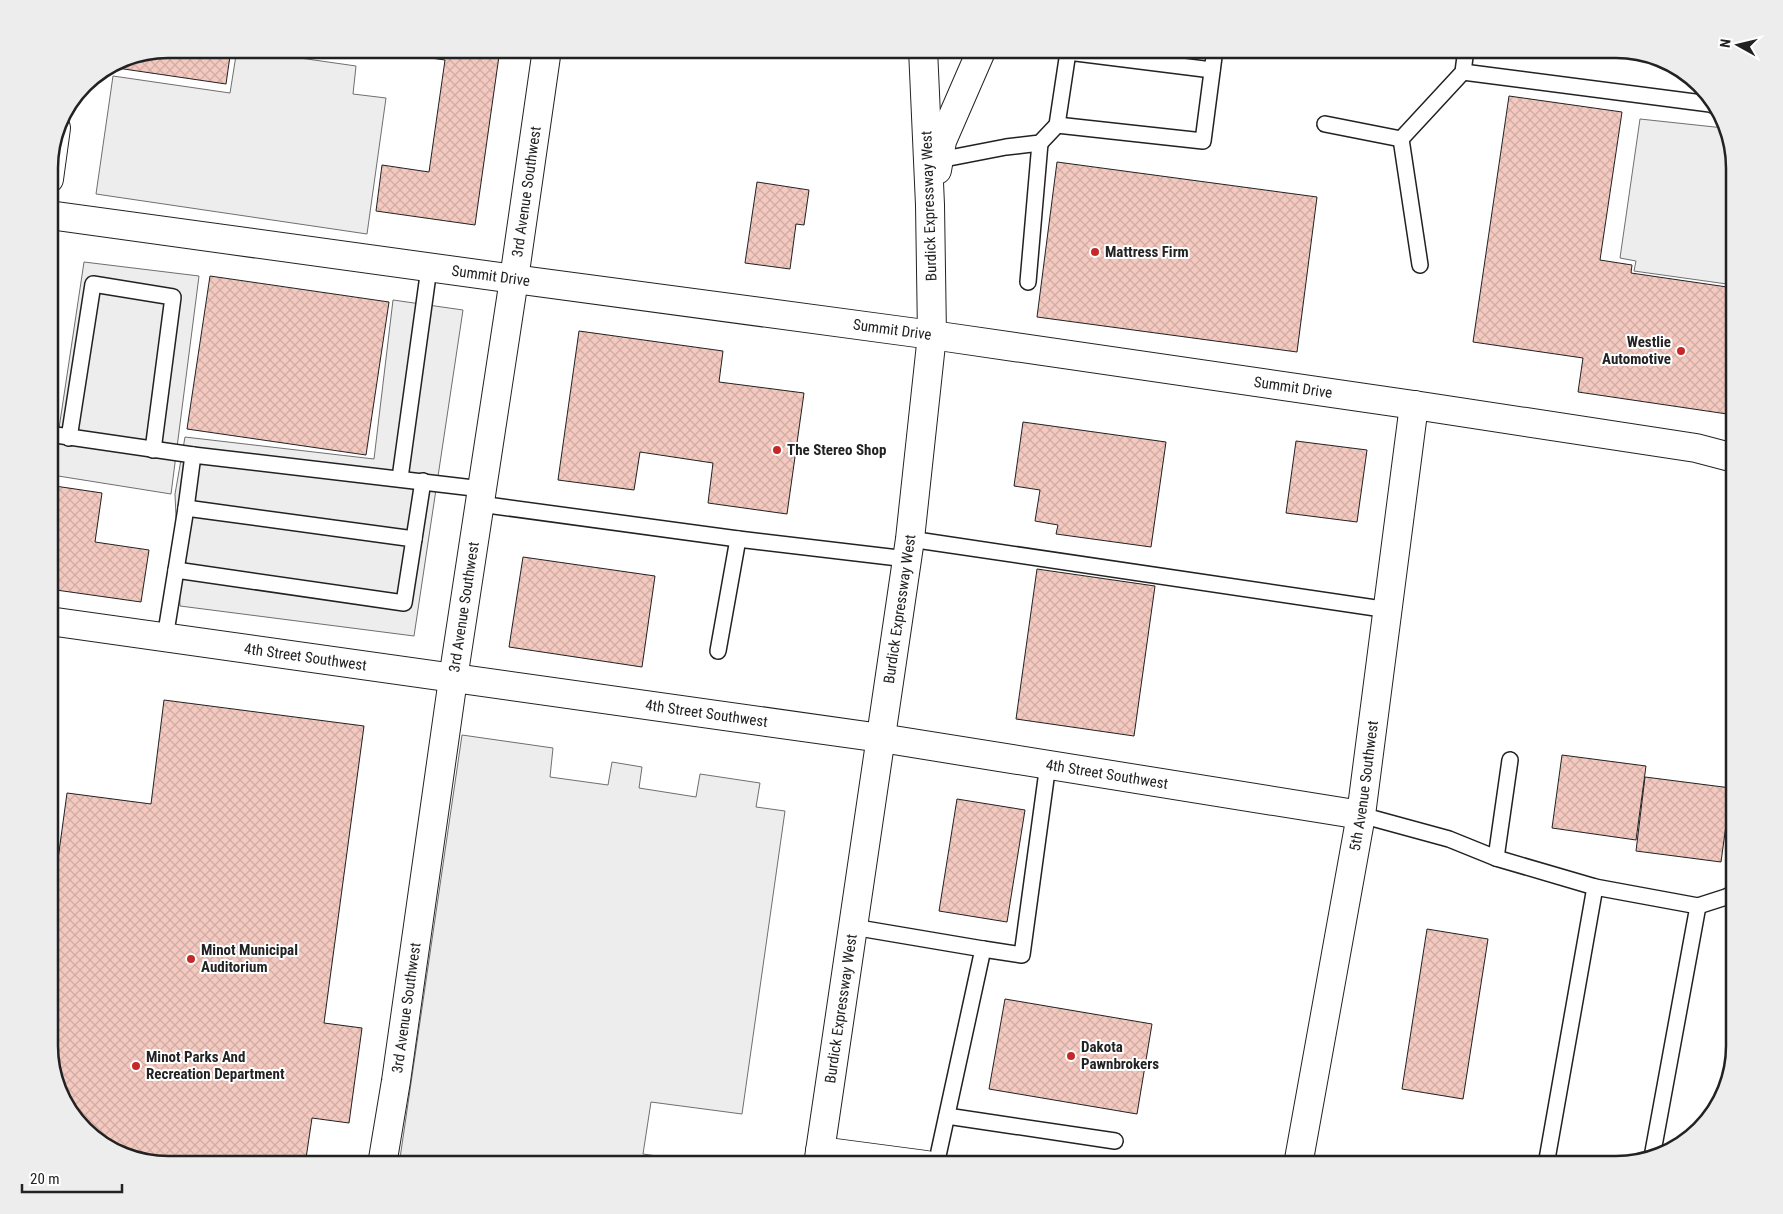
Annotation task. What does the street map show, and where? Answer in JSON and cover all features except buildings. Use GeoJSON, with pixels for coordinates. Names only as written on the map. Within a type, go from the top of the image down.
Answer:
{"type":"FeatureCollection","features":[{"type":"Feature","properties":{"kind":"street","name":"3rd Avenue Southwest"},"geometry":{"type":"LineString","coordinates":[[383,1156],[546,58]]}},
{"type":"Feature","properties":{"kind":"street","name":"Burdick Expressway West"},"geometry":{"type":"LineString","coordinates":[[819,1156],[908,549],[932,335],[930,205],[923,58]]}},
{"type":"Feature","properties":{"kind":"street"},"geometry":{"type":"LineString","coordinates":[[930,205],[942,141],[978,58]]}},
{"type":"Feature","properties":{"kind":"street","name":"Summit Drive"},"geometry":{"type":"LineString","coordinates":[[58,216],[932,335],[1414,405],[1696,448],[1726,456]]}},
{"type":"Feature","properties":{"kind":"street","name":"5th Avenue Southwest"},"geometry":{"type":"LineString","coordinates":[[1300,1156],[1361,815],[1414,405]]}},
{"type":"Feature","properties":{"kind":"street","name":"4th Street Southwest"},"geometry":{"type":"LineString","coordinates":[[58,623],[881,738],[1361,815]]}},
{"type":"Feature","properties":{"kind":"lane"},"geometry":{"type":"LineString","coordinates":[[939,160],[1006,147],[1040,143],[1058,126],[1067,58]]}},
{"type":"Feature","properties":{"kind":"lane"},"geometry":{"type":"LineString","coordinates":[[1116,58],[1212,70]]}},
{"type":"Feature","properties":{"kind":"lane"},"geometry":{"type":"LineString","coordinates":[[1058,126],[1203,141],[1214,58]]}},
{"type":"Feature","properties":{"kind":"lane"},"geometry":{"type":"LineString","coordinates":[[1401,139],[1462,72],[1464,58]]}},
{"type":"Feature","properties":{"kind":"lane"},"geometry":{"type":"LineString","coordinates":[[1462,72],[1705,103]]}},
{"type":"Feature","properties":{"kind":"lane"},"geometry":{"type":"LineString","coordinates":[[1325,124],[1401,139]]}},
{"type":"Feature","properties":{"kind":"lane"},"geometry":{"type":"LineString","coordinates":[[1401,139],[1420,265]]}},
{"type":"Feature","properties":{"kind":"lane"},"geometry":{"type":"LineString","coordinates":[[1028,282],[1040,143]]}},
{"type":"Feature","properties":{"kind":"lane"},"geometry":{"type":"LineString","coordinates":[[400,478],[429,268]]}},
{"type":"Feature","properties":{"kind":"lane"},"geometry":{"type":"LineString","coordinates":[[69,438],[93,284],[173,297],[153,450]]}},
{"type":"Feature","properties":{"kind":"lane"},"geometry":{"type":"LineString","coordinates":[[58,436],[193,455],[422,481],[481,497],[738,539],[908,549],[1389,610]]}},
{"type":"Feature","properties":{"kind":"lane"},"geometry":{"type":"LineString","coordinates":[[164,638],[193,455]]}},
{"type":"Feature","properties":{"kind":"lane"},"geometry":{"type":"LineString","coordinates":[[176,570],[404,604],[422,481]]}},
{"type":"Feature","properties":{"kind":"lane"},"geometry":{"type":"LineString","coordinates":[[186,508],[414,539]]}},
{"type":"Feature","properties":{"kind":"lane"},"geometry":{"type":"LineString","coordinates":[[718,652],[738,539]]}},
{"type":"Feature","properties":{"kind":"lane"},"geometry":{"type":"LineString","coordinates":[[1496,858],[1510,760]]}},
{"type":"Feature","properties":{"kind":"lane"},"geometry":{"type":"LineString","coordinates":[[853,927],[1022,955],[1048,764]]}},
{"type":"Feature","properties":{"kind":"lane"},"geometry":{"type":"LineString","coordinates":[[1361,815],[1449,839],[1496,858],[1595,887],[1698,906],[1726,897]]}},
{"type":"Feature","properties":{"kind":"lane"},"geometry":{"type":"LineString","coordinates":[[1548,1156],[1595,887]]}},
{"type":"Feature","properties":{"kind":"lane"},"geometry":{"type":"LineString","coordinates":[[1653,1150],[1698,906]]}},
{"type":"Feature","properties":{"kind":"lane"},"geometry":{"type":"LineString","coordinates":[[938,1156],[984,949]]}},
{"type":"Feature","properties":{"kind":"lane"},"geometry":{"type":"LineString","coordinates":[[947,1116],[1115,1141]]}},
{"type":"Feature","properties":{"kind":"shaded area"},"geometry":{"type":"Polygon","coordinates":[[[236,58],[300,58],[356,66],[353,94],[386,98],[367,234],[96,194],[113,76],[230,93],[236,58]]]}},
{"type":"Feature","properties":{"kind":"shaded area"},"geometry":{"type":"Polygon","coordinates":[[[1640,119],[1718,127],[1725,153],[1726,167],[1726,284],[1634,271],[1636,261],[1620,258],[1640,119]]]}},
{"type":"Feature","properties":{"kind":"shaded area"},"geometry":{"type":"Polygon","coordinates":[[[84,262],[199,276],[171,494],[58,476],[58,435],[84,262]]]}},
{"type":"Feature","properties":{"kind":"shaded area"},"geometry":{"type":"Polygon","coordinates":[[[393,300],[463,310],[414,636],[180,606],[175,494],[185,437],[374,459],[393,300]]]}},
{"type":"Feature","properties":{"kind":"shaded area"},"geometry":{"type":"Polygon","coordinates":[[[462,735],[553,748],[550,777],[608,785],[612,762],[642,767],[639,788],[696,797],[700,774],[760,783],[756,807],[785,811],[742,1114],[651,1102],[643,1154],[657,1156],[400,1156],[462,735]]]}},
{"type":"Feature","properties":{"kind":"place","name":"Mattress Firm"},"geometry":{"type":"Point","coordinates":[1095,252]}},
{"type":"Feature","properties":{"kind":"place","name":"Westlie Automotive"},"geometry":{"type":"Point","coordinates":[1681,351]}},
{"type":"Feature","properties":{"kind":"place","name":"The Stereo Shop"},"geometry":{"type":"Point","coordinates":[777,450]}},
{"type":"Feature","properties":{"kind":"place","name":"Minot Municipal Auditorium"},"geometry":{"type":"Point","coordinates":[191,959]}},
{"type":"Feature","properties":{"kind":"place","name":"Dakota Pawnbrokers"},"geometry":{"type":"Point","coordinates":[1071,1056]}},
{"type":"Feature","properties":{"kind":"place","name":"Minot Parks And Recreation Department"},"geometry":{"type":"Point","coordinates":[136,1066]}}]}
